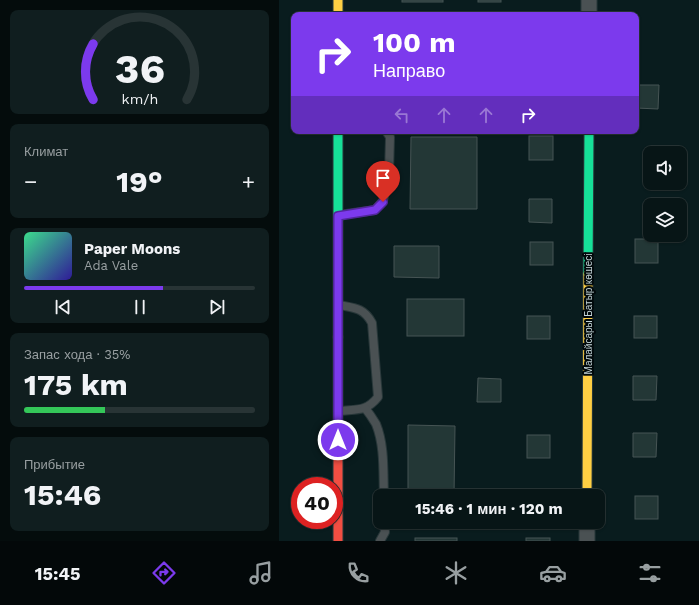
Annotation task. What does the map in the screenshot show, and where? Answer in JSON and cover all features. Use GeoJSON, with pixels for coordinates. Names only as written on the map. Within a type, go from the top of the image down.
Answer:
{"type":"FeatureCollection","features":[{"type":"Feature","properties":{"kind":"street"},"geometry":{"type":"LineString","coordinates":[[338,0],[338,12]]}},
{"type":"Feature","properties":{"kind":"street"},"geometry":{"type":"LineString","coordinates":[[589,0],[589,12]]}},
{"type":"Feature","properties":{"kind":"street"},"geometry":{"type":"LineString","coordinates":[[338,134],[338,541]]}},
{"type":"Feature","properties":{"kind":"street","name":"Малайсары Батыр көшесі"},"geometry":{"type":"LineString","coordinates":[[587,489],[589,134]]}},
{"type":"Feature","properties":{"kind":"street"},"geometry":{"type":"LineString","coordinates":[[587,529],[587,541]]}},
{"type":"Feature","properties":{"kind":"lane"},"geometry":{"type":"LineString","coordinates":[[338,216],[375,210],[383,202],[389,173],[390,137],[388,134]]}},
{"type":"Feature","properties":{"kind":"lane"},"geometry":{"type":"LineString","coordinates":[[338,305],[358,308],[368,315],[372,323],[378,397],[372,405],[365,408],[338,411]]}},
{"type":"Feature","properties":{"kind":"lane"},"geometry":{"type":"LineString","coordinates":[[365,408],[375,422],[380,436],[383,461],[384,489]]}},
{"type":"Feature","properties":{"kind":"lane"},"geometry":{"type":"LineString","coordinates":[[380,541],[385,532],[385,529]]}},
{"type":"Feature","properties":{"kind":"building"},"geometry":{"type":"Polygon","coordinates":[[[402,0],[443,0],[443,2],[402,2],[402,0]]]}},
{"type":"Feature","properties":{"kind":"building"},"geometry":{"type":"Polygon","coordinates":[[[478,0],[501,0],[501,2],[478,2],[478,0]]]}},
{"type":"Feature","properties":{"kind":"building"},"geometry":{"type":"Polygon","coordinates":[[[639,85],[659,85],[658,109],[639,108],[639,85]]]}},
{"type":"Feature","properties":{"kind":"building"},"geometry":{"type":"Polygon","coordinates":[[[529,136],[553,136],[553,160],[529,160],[529,136]]]}},
{"type":"Feature","properties":{"kind":"building"},"geometry":{"type":"Polygon","coordinates":[[[411,137],[477,137],[477,209],[410,209],[411,137]]]}},
{"type":"Feature","properties":{"kind":"building"},"geometry":{"type":"Polygon","coordinates":[[[529,199],[552,199],[552,223],[529,222],[529,199]]]}},
{"type":"Feature","properties":{"kind":"building"},"geometry":{"type":"Polygon","coordinates":[[[635,239],[643,239],[643,242],[658,242],[658,263],[635,263],[635,239]]]}},
{"type":"Feature","properties":{"kind":"building"},"geometry":{"type":"Polygon","coordinates":[[[530,242],[553,242],[553,265],[530,265],[530,242]]]}},
{"type":"Feature","properties":{"kind":"building"},"geometry":{"type":"Polygon","coordinates":[[[394,246],[439,246],[439,278],[394,277],[394,246]]]}},
{"type":"Feature","properties":{"kind":"building"},"geometry":{"type":"Polygon","coordinates":[[[407,299],[464,299],[464,336],[407,336],[407,299]]]}},
{"type":"Feature","properties":{"kind":"building"},"geometry":{"type":"Polygon","coordinates":[[[527,316],[550,316],[550,339],[527,339],[527,316]]]}},
{"type":"Feature","properties":{"kind":"building"},"geometry":{"type":"Polygon","coordinates":[[[634,316],[657,316],[657,338],[634,338],[634,316]]]}},
{"type":"Feature","properties":{"kind":"building"},"geometry":{"type":"Polygon","coordinates":[[[633,376],[657,376],[656,400],[633,400],[633,376]]]}},
{"type":"Feature","properties":{"kind":"building"},"geometry":{"type":"Polygon","coordinates":[[[478,378],[501,379],[501,402],[477,402],[478,378]]]}},
{"type":"Feature","properties":{"kind":"building"},"geometry":{"type":"Polygon","coordinates":[[[408,425],[455,426],[454,489],[408,489],[408,425]]]}},
{"type":"Feature","properties":{"kind":"building"},"geometry":{"type":"Polygon","coordinates":[[[633,433],[657,433],[656,457],[633,457],[633,433]]]}},
{"type":"Feature","properties":{"kind":"building"},"geometry":{"type":"Polygon","coordinates":[[[527,435],[550,435],[550,458],[527,458],[527,435]]]}},
{"type":"Feature","properties":{"kind":"building"},"geometry":{"type":"Polygon","coordinates":[[[635,496],[658,496],[658,519],[635,519],[635,496]]]}},
{"type":"Feature","properties":{"kind":"building"},"geometry":{"type":"Polygon","coordinates":[[[415,538],[457,538],[457,541],[415,541],[415,538]]]}},
{"type":"Feature","properties":{"kind":"building"},"geometry":{"type":"Polygon","coordinates":[[[526,538],[550,538],[550,541],[526,541],[526,538]]]}},
{"type":"Feature","properties":{"kind":"traffic: fast"},"geometry":{"type":"LineString","coordinates":[[338,134],[338,337]]}},
{"type":"Feature","properties":{"kind":"traffic: fast"},"geometry":{"type":"LineString","coordinates":[[588,274],[589,134]]}},
{"type":"Feature","properties":{"kind":"traffic: slow"},"geometry":{"type":"LineString","coordinates":[[338,0],[338,12]]}},
{"type":"Feature","properties":{"kind":"traffic: slow"},"geometry":{"type":"LineString","coordinates":[[587,489],[588,274]]}},
{"type":"Feature","properties":{"kind":"traffic: jam"},"geometry":{"type":"LineString","coordinates":[[338,337],[338,541]]}},
{"type":"Feature","properties":{"kind":"route"},"geometry":{"type":"LineString","coordinates":[[338,440],[338,216],[375,210],[383,202]]}}]}
